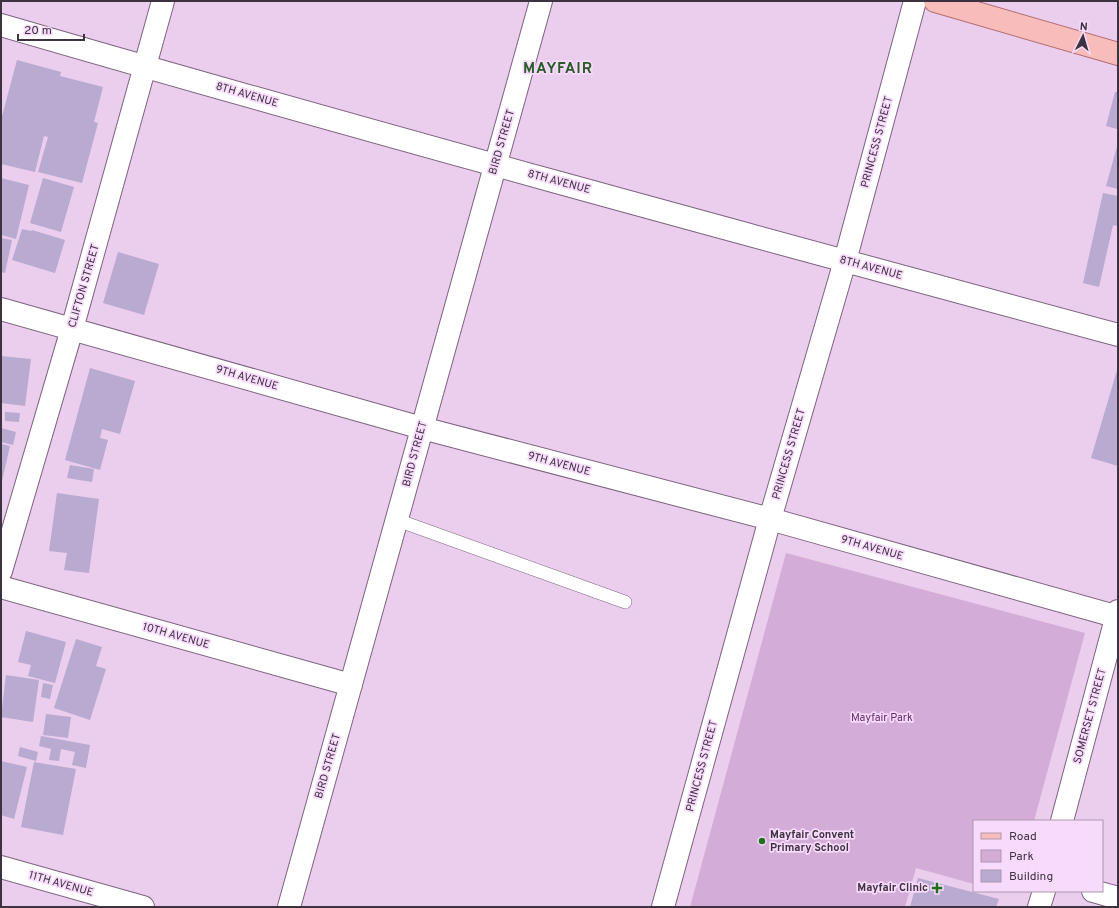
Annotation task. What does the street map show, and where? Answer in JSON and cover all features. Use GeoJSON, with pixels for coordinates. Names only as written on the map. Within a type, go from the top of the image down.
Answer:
{"type":"FeatureCollection","features":[{"type":"Feature","properties":{"kind":"main road"},"geometry":{"type":"LineString","coordinates":[[935,1],[1118,54]]}},
{"type":"Feature","properties":{"kind":"street","name":"CLIFTON STREET"},"geometry":{"type":"LineString","coordinates":[[1,571],[72,329],[163,1]]}},
{"type":"Feature","properties":{"kind":"street","name":"BIRD STREET"},"geometry":{"type":"LineString","coordinates":[[289,907],[541,1]]}},
{"type":"Feature","properties":{"kind":"street","name":"PRINCESS STREET"},"geometry":{"type":"LineString","coordinates":[[663,907],[770,519],[844,261],[915,1]]}},
{"type":"Feature","properties":{"kind":"street","name":"8TH AVENUE"},"geometry":{"type":"LineString","coordinates":[[1,25],[145,67],[844,261],[1118,335]]}},
{"type":"Feature","properties":{"kind":"street","name":"9TH AVENUE"},"geometry":{"type":"LineString","coordinates":[[1,309],[422,428],[770,519],[1118,615]]}},
{"type":"Feature","properties":{"kind":"street","name":"10TH AVENUE"},"geometry":{"type":"LineString","coordinates":[[1,588],[351,685]]}},
{"type":"Feature","properties":{"kind":"street","name":"SOMERSET STREET"},"geometry":{"type":"LineString","coordinates":[[1062,820],[1118,615]]}},
{"type":"Feature","properties":{"kind":"street","name":"11TH AVENUE"},"geometry":{"type":"LineString","coordinates":[[1,867],[143,907]]}},
{"type":"Feature","properties":{"kind":"street"},"geometry":{"type":"LineString","coordinates":[[1040,907],[1044,892]]}},
{"type":"Feature","properties":{"kind":"street"},"geometry":{"type":"LineString","coordinates":[[1097,892],[1118,898]]}},
{"type":"Feature","properties":{"kind":"lane"},"geometry":{"type":"LineString","coordinates":[[397,520],[625,602]]}},
{"type":"Feature","properties":{"kind":"green space","name":"Mayfair Park"},"geometry":{"type":"Polygon","coordinates":[[[786,553],[1085,633],[1034,820],[973,820],[973,884],[916,868],[905,907],[690,907],[786,553]]]}},
{"type":"Feature","properties":{"kind":"building"},"geometry":{"type":"Polygon","coordinates":[[[17,60],[61,72],[60,76],[103,87],[94,122],[98,123],[82,183],[38,172],[48,137],[44,136],[35,172],[1,164],[1,120],[17,60]]]}},
{"type":"Feature","properties":{"kind":"building"},"geometry":{"type":"Polygon","coordinates":[[[1115,92],[1118,92],[1117,129],[1106,126],[1115,92]]]}},
{"type":"Feature","properties":{"kind":"building"},"geometry":{"type":"Polygon","coordinates":[[[1118,143],[1118,189],[1106,186],[1118,143]]]}},
{"type":"Feature","properties":{"kind":"building"},"geometry":{"type":"Polygon","coordinates":[[[1,178],[29,185],[16,239],[1,235],[1,178]]]}},
{"type":"Feature","properties":{"kind":"building"},"geometry":{"type":"Polygon","coordinates":[[[43,178],[74,187],[61,232],[30,223],[43,178]]]}},
{"type":"Feature","properties":{"kind":"building"},"geometry":{"type":"Polygon","coordinates":[[[1103,193],[1118,196],[1118,226],[1113,225],[1099,287],[1083,283],[1103,193]]]}},
{"type":"Feature","properties":{"kind":"building"},"geometry":{"type":"Polygon","coordinates":[[[22,229],[32,230],[65,240],[55,273],[12,260],[22,229]]]}},
{"type":"Feature","properties":{"kind":"building"},"geometry":{"type":"Polygon","coordinates":[[[1,238],[12,240],[5,273],[1,272],[1,238]]]}},
{"type":"Feature","properties":{"kind":"building"},"geometry":{"type":"Polygon","coordinates":[[[118,252],[159,264],[144,315],[103,303],[118,252]]]}},
{"type":"Feature","properties":{"kind":"building"},"geometry":{"type":"Polygon","coordinates":[[[1,356],[31,359],[25,406],[1,403],[1,356]]]}},
{"type":"Feature","properties":{"kind":"building"},"geometry":{"type":"Polygon","coordinates":[[[1118,367],[1118,466],[1091,458],[1118,367]]]}},
{"type":"Feature","properties":{"kind":"building"},"geometry":{"type":"Polygon","coordinates":[[[90,368],[135,381],[120,434],[102,429],[100,438],[108,440],[100,470],[65,460],[90,368]]]}},
{"type":"Feature","properties":{"kind":"building"},"geometry":{"type":"Polygon","coordinates":[[[5,412],[20,413],[19,422],[5,421],[5,412]]]}},
{"type":"Feature","properties":{"kind":"building"},"geometry":{"type":"Polygon","coordinates":[[[1,428],[16,432],[13,445],[1,442],[1,428]]]}},
{"type":"Feature","properties":{"kind":"building"},"geometry":{"type":"Polygon","coordinates":[[[1,444],[10,446],[2,481],[1,481],[1,444]]]}},
{"type":"Feature","properties":{"kind":"building"},"geometry":{"type":"Polygon","coordinates":[[[70,465],[94,469],[92,482],[67,478],[70,465]]]}},
{"type":"Feature","properties":{"kind":"building"},"geometry":{"type":"Polygon","coordinates":[[[57,493],[99,499],[89,573],[64,570],[67,553],[49,551],[57,493]]]}},
{"type":"Feature","properties":{"kind":"building"},"geometry":{"type":"Polygon","coordinates":[[[26,631],[66,642],[55,683],[28,676],[31,665],[18,662],[26,631]]]}},
{"type":"Feature","properties":{"kind":"building"},"geometry":{"type":"Polygon","coordinates":[[[76,639],[102,647],[96,666],[106,669],[90,720],[54,708],[76,639]]]}},
{"type":"Feature","properties":{"kind":"building"},"geometry":{"type":"Polygon","coordinates":[[[6,675],[39,680],[33,722],[1,717],[6,675]]]}},
{"type":"Feature","properties":{"kind":"building"},"geometry":{"type":"Polygon","coordinates":[[[43,683],[53,685],[50,699],[41,697],[43,683]]]}},
{"type":"Feature","properties":{"kind":"building"},"geometry":{"type":"Polygon","coordinates":[[[46,714],[71,717],[68,738],[43,735],[46,714]]]}},
{"type":"Feature","properties":{"kind":"building"},"geometry":{"type":"Polygon","coordinates":[[[41,736],[90,745],[86,768],[72,765],[75,752],[61,749],[59,761],[49,760],[51,749],[39,746],[41,736]]]}},
{"type":"Feature","properties":{"kind":"building"},"geometry":{"type":"Polygon","coordinates":[[[20,747],[38,752],[36,761],[18,756],[20,747]]]}},
{"type":"Feature","properties":{"kind":"building"},"geometry":{"type":"Polygon","coordinates":[[[1,761],[27,767],[14,819],[1,815],[1,761]]]}},
{"type":"Feature","properties":{"kind":"building"},"geometry":{"type":"Polygon","coordinates":[[[34,762],[76,769],[63,835],[21,827],[34,762]]]}},
{"type":"Feature","properties":{"kind":"building","name":"Mayfair Clinic"},"geometry":{"type":"Polygon","coordinates":[[[918,878],[999,899],[996,907],[910,907],[918,878]]]}},
{"type":"Feature","properties":{"kind":"place","name":"Mayfair Convent Primary School"},"geometry":{"type":"Point","coordinates":[762,841]}},
{"type":"Feature","properties":{"kind":"place","name":"Mayfair Clinic"},"geometry":{"type":"Point","coordinates":[937,888]}},
{"type":"Feature","properties":{"kind":"district","name":"MAYFAIR"},"geometry":{"type":"Point","coordinates":[558,69]}}]}
